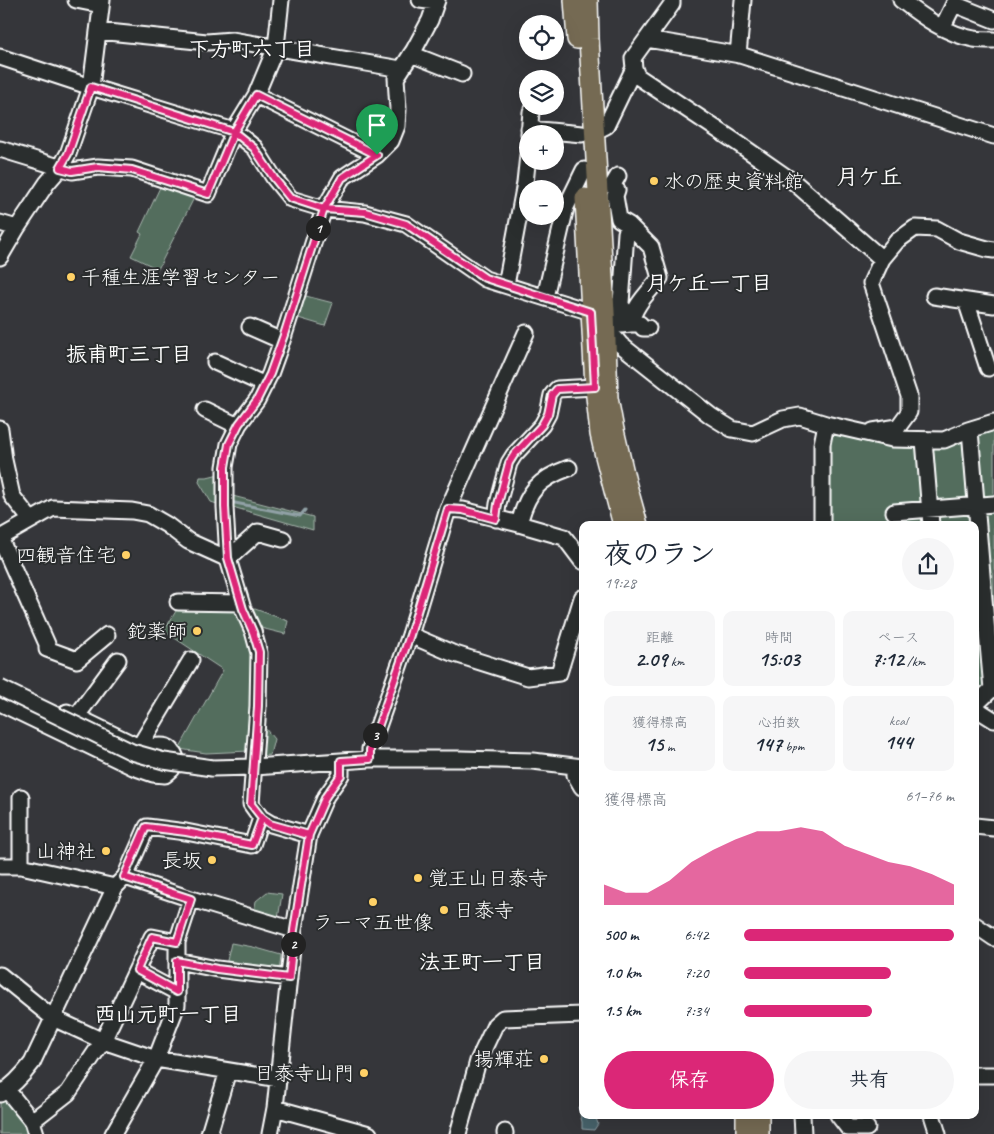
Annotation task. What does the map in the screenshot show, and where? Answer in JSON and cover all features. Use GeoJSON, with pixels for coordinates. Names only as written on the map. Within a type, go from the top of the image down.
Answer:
{"type":"FeatureCollection","features":[{"type":"Feature","properties":{"kind":"main road"},"geometry":{"type":"LineString","coordinates":[[574,0],[605,309],[608,398],[626,482],[637,521]]}},
{"type":"Feature","properties":{"kind":"main road"},"geometry":{"type":"LineString","coordinates":[[588,0],[588,133],[584,170],[605,309],[595,387],[600,434],[622,521]]}},
{"type":"Feature","properties":{"kind":"main road"},"geometry":{"type":"LineString","coordinates":[[746,1119],[746,1134]]}},
{"type":"Feature","properties":{"kind":"main road"},"geometry":{"type":"LineString","coordinates":[[759,1119],[759,1134]]}},
{"type":"Feature","properties":{"kind":"street"},"geometry":{"type":"LineString","coordinates":[[0,258],[17,228],[68,154],[91,87],[102,3],[76,0]]}},
{"type":"Feature","properties":{"kind":"street"},"geometry":{"type":"LineString","coordinates":[[0,149],[72,171],[98,167],[132,170],[208,194],[234,132],[256,95],[276,47],[281,0]]}},
{"type":"Feature","properties":{"kind":"street"},"geometry":{"type":"LineString","coordinates":[[309,835],[270,824],[262,818],[251,804],[258,706],[259,652],[241,603],[228,558],[225,467],[229,444],[238,426],[257,400],[270,374],[324,209],[342,178],[377,155],[391,141],[397,126],[396,78],[430,20],[436,1],[420,0]]}},
{"type":"Feature","properties":{"kind":"street"},"geometry":{"type":"LineString","coordinates":[[672,0],[672,4],[633,58],[637,76],[795,183],[882,259]]}},
{"type":"Feature","properties":{"kind":"street"},"geometry":{"type":"LineString","coordinates":[[738,55],[743,0]]}},
{"type":"Feature","properties":{"kind":"street"},"geometry":{"type":"LineString","coordinates":[[902,0],[942,28],[974,39],[994,40]]}},
{"type":"Feature","properties":{"kind":"street"},"geometry":{"type":"LineString","coordinates":[[942,28],[954,4],[994,20]]}},
{"type":"Feature","properties":{"kind":"street"},"geometry":{"type":"LineString","coordinates":[[98,31],[207,42],[232,40],[401,69]]}},
{"type":"Feature","properties":{"kind":"street"},"geometry":{"type":"LineString","coordinates":[[647,39],[738,55],[994,136]]}},
{"type":"Feature","properties":{"kind":"street"},"geometry":{"type":"LineString","coordinates":[[411,54],[462,74]]}},
{"type":"Feature","properties":{"kind":"street"},"geometry":{"type":"LineString","coordinates":[[0,56],[234,132],[254,148],[290,198],[324,209],[365,212],[406,224],[485,278],[545,297],[605,309],[625,310],[620,316],[621,324],[640,324],[643,328],[648,328]]}},
{"type":"Feature","properties":{"kind":"street"},"geometry":{"type":"LineString","coordinates":[[564,132],[588,133],[606,126],[634,68]]}},
{"type":"Feature","properties":{"kind":"street"},"geometry":{"type":"LineString","coordinates":[[256,95],[377,155]]}},
{"type":"Feature","properties":{"kind":"street"},"geometry":{"type":"LineString","coordinates":[[564,200],[584,170]]}},
{"type":"Feature","properties":{"kind":"street"},"geometry":{"type":"LineString","coordinates":[[618,176],[612,186],[617,190],[615,196],[620,219],[629,225],[651,247],[660,278],[639,302],[631,324]]}},
{"type":"Feature","properties":{"kind":"street"},"geometry":{"type":"LineString","coordinates":[[0,223],[17,228]]}},
{"type":"Feature","properties":{"kind":"street"},"geometry":{"type":"LineString","coordinates":[[506,285],[519,225]]}},
{"type":"Feature","properties":{"kind":"street"},"geometry":{"type":"LineString","coordinates":[[545,297],[557,225]]}},
{"type":"Feature","properties":{"kind":"street"},"geometry":{"type":"LineString","coordinates":[[605,309],[621,302],[626,233],[629,225]]}},
{"type":"Feature","properties":{"kind":"street"},"geometry":{"type":"LineString","coordinates":[[863,433],[898,427],[909,412],[909,396],[871,283],[882,259],[897,240],[915,228],[937,230],[959,240],[994,250]]}},
{"type":"Feature","properties":{"kind":"street"},"geometry":{"type":"LineString","coordinates":[[934,296],[994,305]]}},
{"type":"Feature","properties":{"kind":"street"},"geometry":{"type":"LineString","coordinates":[[966,301],[988,368]]}},
{"type":"Feature","properties":{"kind":"street"},"geometry":{"type":"LineString","coordinates":[[250,327],[282,342]]}},
{"type":"Feature","properties":{"kind":"street"},"geometry":{"type":"LineString","coordinates":[[606,331],[679,391],[732,429],[753,433],[783,419],[800,416],[892,440],[944,440],[970,430],[993,426]]}},
{"type":"Feature","properties":{"kind":"street"},"geometry":{"type":"LineString","coordinates":[[370,759],[370,750],[410,635],[448,509],[526,333]]}},
{"type":"Feature","properties":{"kind":"street"},"geometry":{"type":"LineString","coordinates":[[215,362],[265,385]]}},
{"type":"Feature","properties":{"kind":"street"},"geometry":{"type":"LineString","coordinates":[[496,519],[509,463],[542,425],[548,414],[552,395],[557,389],[595,387]]}},
{"type":"Feature","properties":{"kind":"street"},"geometry":{"type":"LineString","coordinates":[[205,410],[238,426]]}},
{"type":"Feature","properties":{"kind":"street"},"geometry":{"type":"LineString","coordinates":[[822,521],[822,444],[826,424]]}},
{"type":"Feature","properties":{"kind":"street"},"geometry":{"type":"LineString","coordinates":[[0,429],[5,489],[31,520]]}},
{"type":"Feature","properties":{"kind":"street"},"geometry":{"type":"LineString","coordinates":[[970,430],[977,521]]}},
{"type":"Feature","properties":{"kind":"street"},"geometry":{"type":"LineString","coordinates":[[924,440],[931,517]]}},
{"type":"Feature","properties":{"kind":"street"},"geometry":{"type":"LineString","coordinates":[[519,524],[527,500],[536,487],[548,476],[568,468]]}},
{"type":"Feature","properties":{"kind":"street"},"geometry":{"type":"LineString","coordinates":[[894,512],[931,517],[994,504]]}},
{"type":"Feature","properties":{"kind":"street"},"geometry":{"type":"LineString","coordinates":[[62,667],[47,649],[48,644],[0,538],[53,508],[132,511],[148,514],[188,541],[228,558]]}},
{"type":"Feature","properties":{"kind":"street"},"geometry":{"type":"LineString","coordinates":[[448,509],[463,510],[564,537],[579,557]]}},
{"type":"Feature","properties":{"kind":"street"},"geometry":{"type":"LineString","coordinates":[[228,558],[258,532],[284,539]]}},
{"type":"Feature","properties":{"kind":"street"},"geometry":{"type":"LineString","coordinates":[[979,576],[980,599],[993,688],[979,702]]}},
{"type":"Feature","properties":{"kind":"street"},"geometry":{"type":"LineString","coordinates":[[178,602],[241,603]]}},
{"type":"Feature","properties":{"kind":"street"},"geometry":{"type":"LineString","coordinates":[[410,635],[452,653],[528,677],[559,673],[579,608]]}},
{"type":"Feature","properties":{"kind":"street"},"geometry":{"type":"LineString","coordinates":[[47,649],[77,660],[108,635]]}},
{"type":"Feature","properties":{"kind":"street"},"geometry":{"type":"LineString","coordinates":[[76,717],[118,660]]}},
{"type":"Feature","properties":{"kind":"street"},"geometry":{"type":"LineString","coordinates":[[139,747],[191,660]]}},
{"type":"Feature","properties":{"kind":"street"},"geometry":{"type":"LineString","coordinates":[[0,680],[139,747],[158,745],[169,748],[174,752],[176,758],[172,769],[165,775],[133,768],[0,703]]}},
{"type":"Feature","properties":{"kind":"street"},"geometry":{"type":"LineString","coordinates":[[0,688],[132,752],[164,761],[212,768],[370,759],[524,761],[579,767],[575,775],[579,782]]}},
{"type":"Feature","properties":{"kind":"street"},"geometry":{"type":"LineString","coordinates":[[979,709],[994,720]]}},
{"type":"Feature","properties":{"kind":"street"},"geometry":{"type":"LineString","coordinates":[[270,1134],[279,1078],[294,930],[309,835],[326,796],[341,775],[341,761]]}},
{"type":"Feature","properties":{"kind":"street"},"geometry":{"type":"LineString","coordinates":[[21,797],[21,866]]}},
{"type":"Feature","properties":{"kind":"street"},"geometry":{"type":"LineString","coordinates":[[177,942],[152,937],[103,1041],[68,1093],[34,1127],[3,1092],[24,1074],[32,1063],[146,827],[186,832],[252,845],[262,818]]}},
{"type":"Feature","properties":{"kind":"street"},"geometry":{"type":"LineString","coordinates":[[979,826],[994,828]]}},
{"type":"Feature","properties":{"kind":"street"},"geometry":{"type":"LineString","coordinates":[[2,870],[21,866],[120,882],[191,899],[294,930]]}},
{"type":"Feature","properties":{"kind":"street"},"geometry":{"type":"LineString","coordinates":[[113,1134],[156,1059],[178,1005],[177,942],[191,899]]}},
{"type":"Feature","properties":{"kind":"street"},"geometry":{"type":"LineString","coordinates":[[979,928],[994,938]]}},
{"type":"Feature","properties":{"kind":"street"},"geometry":{"type":"LineString","coordinates":[[177,961],[217,969],[289,978]]}},
{"type":"Feature","properties":{"kind":"street"},"geometry":{"type":"LineString","coordinates":[[137,970],[177,992]]}},
{"type":"Feature","properties":{"kind":"street"},"geometry":{"type":"LineString","coordinates":[[0,975],[53,1018],[103,1041],[156,1059],[279,1078]]}},
{"type":"Feature","properties":{"kind":"street"},"geometry":{"type":"LineString","coordinates":[[458,1134],[478,1061],[495,1025],[503,1018],[579,1010]]}},
{"type":"Feature","properties":{"kind":"street"},"geometry":{"type":"LineString","coordinates":[[209,1134],[228,1071]]}},
{"type":"Feature","properties":{"kind":"street"},"geometry":{"type":"LineString","coordinates":[[979,1075],[994,1075]]}},
{"type":"Feature","properties":{"kind":"street"},"geometry":{"type":"LineString","coordinates":[[275,1108],[348,1131],[369,1134]]}},
{"type":"Feature","properties":{"kind":"street"},"geometry":{"type":"LineString","coordinates":[[802,1119],[803,1134]]}},
{"type":"Feature","properties":{"kind":"street"},"geometry":{"type":"LineString","coordinates":[[841,1119],[848,1128],[867,1128]]}},
{"type":"Feature","properties":{"kind":"street"},"geometry":{"type":"LineString","coordinates":[[933,1119],[938,1134]]}},
{"type":"Feature","properties":{"kind":"green space"},"geometry":{"type":"Polygon","coordinates":[[[162,183],[196,194],[158,269],[131,256],[142,234],[139,232],[162,183]]]}},
{"type":"Feature","properties":{"kind":"green space"},"geometry":{"type":"Polygon","coordinates":[[[302,295],[333,303],[325,326],[295,317],[302,295]]]}},
{"type":"Feature","properties":{"kind":"green space"},"geometry":{"type":"Polygon","coordinates":[[[994,426],[994,678],[979,691],[979,521],[819,521],[818,441],[838,429],[905,448],[951,445],[994,426]]]}},
{"type":"Feature","properties":{"kind":"green space"},"geometry":{"type":"Polygon","coordinates":[[[219,474],[220,505],[211,502],[199,482],[200,477],[219,474]]]}},
{"type":"Feature","properties":{"kind":"green space"},"geometry":{"type":"Polygon","coordinates":[[[229,495],[313,517],[313,530],[229,506],[229,495]]]}},
{"type":"Feature","properties":{"kind":"green space"},"geometry":{"type":"Polygon","coordinates":[[[179,606],[236,607],[253,649],[249,751],[206,753],[179,749],[223,670],[164,631],[179,606]]]}},
{"type":"Feature","properties":{"kind":"green space"},"geometry":{"type":"Polygon","coordinates":[[[255,609],[288,621],[285,634],[253,626],[247,611],[255,609]]]}},
{"type":"Feature","properties":{"kind":"green space"},"geometry":{"type":"Polygon","coordinates":[[[260,722],[274,739],[270,755],[258,756],[260,722]]]}},
{"type":"Feature","properties":{"kind":"green space"},"geometry":{"type":"Polygon","coordinates":[[[267,892],[282,894],[278,919],[254,912],[256,901],[267,892]]]}},
{"type":"Feature","properties":{"kind":"green space"},"geometry":{"type":"Polygon","coordinates":[[[231,943],[281,955],[279,972],[226,965],[231,943]]]}},
{"type":"Feature","properties":{"kind":"green space"},"geometry":{"type":"Polygon","coordinates":[[[10,1099],[32,1134],[0,1134],[0,1101],[10,1099]]]}},
{"type":"Feature","properties":{"kind":"water"},"geometry":{"type":"Polygon","coordinates":[[[581,1119],[596,1119],[598,1124],[594,1130],[582,1129],[581,1119]]]}},
{"type":"Feature","properties":{"kind":"waterway"},"geometry":{"type":"LineString","coordinates":[[230,502],[300,516],[305,510]]}},
{"type":"Feature","properties":{"kind":"place","name":"水の歴史資料館"},"geometry":{"type":"Point","coordinates":[654,181]}},
{"type":"Feature","properties":{"kind":"place","name":"千種生涯学習センター"},"geometry":{"type":"Point","coordinates":[71,277]}},
{"type":"Feature","properties":{"kind":"place","name":"四観音住宅"},"geometry":{"type":"Point","coordinates":[126,555]}},
{"type":"Feature","properties":{"kind":"place","name":"鉈薬師"},"geometry":{"type":"Point","coordinates":[197,631]}},
{"type":"Feature","properties":{"kind":"place","name":"山神社"},"geometry":{"type":"Point","coordinates":[106,851]}},
{"type":"Feature","properties":{"kind":"place","name":"長坂"},"geometry":{"type":"Point","coordinates":[212,860]}},
{"type":"Feature","properties":{"kind":"place","name":"覚王山日泰寺"},"geometry":{"type":"Point","coordinates":[418,878]}},
{"type":"Feature","properties":{"kind":"place","name":"ラーマ五世像"},"geometry":{"type":"Point","coordinates":[373,902]}},
{"type":"Feature","properties":{"kind":"place","name":"日泰寺"},"geometry":{"type":"Point","coordinates":[444,910]}},
{"type":"Feature","properties":{"kind":"place","name":"揚輝荘"},"geometry":{"type":"Point","coordinates":[544,1059]}},
{"type":"Feature","properties":{"kind":"place","name":"日泰寺山門"},"geometry":{"type":"Point","coordinates":[364,1073]}},
{"type":"Feature","properties":{"kind":"district","name":"下方町六丁目"},"geometry":{"type":"Point","coordinates":[252,49]}},
{"type":"Feature","properties":{"kind":"district","name":"月ケ丘"},"geometry":{"type":"Point","coordinates":[869,177]}},
{"type":"Feature","properties":{"kind":"district","name":"月ケ丘一丁目"},"geometry":{"type":"Point","coordinates":[709,283]}},
{"type":"Feature","properties":{"kind":"district","name":"振甫町三丁目"},"geometry":{"type":"Point","coordinates":[129,354]}},
{"type":"Feature","properties":{"kind":"district","name":"法王町一丁目"},"geometry":{"type":"Point","coordinates":[482,962]}},
{"type":"Feature","properties":{"kind":"district","name":"西山元町一丁目"},"geometry":{"type":"Point","coordinates":[168,1014]}},
{"type":"Feature","properties":{"kind":"route"},"geometry":{"type":"LineString","coordinates":[[377,155],[256,95],[234,132],[208,194],[132,170],[98,167],[72,171],[60,168],[68,154],[91,87],[234,132],[254,148],[290,198],[324,209],[270,374],[257,400],[239,424],[229,444],[225,467],[228,558],[243,609],[259,652],[258,706],[251,804],[262,818],[270,824],[309,835],[294,930],[289,978],[217,969],[177,961],[177,992],[137,970],[152,937],[177,942],[191,899],[124,877],[146,827],[186,832],[252,845],[262,818],[270,824],[304,834],[309,835],[326,796],[341,775],[341,761],[370,759],[370,750],[410,635],[448,509],[463,510],[496,519],[509,463],[542,425],[548,414],[552,395],[557,389],[595,387],[591,312],[485,278],[406,224],[365,212],[324,209],[342,178],[377,155]]}}]}
